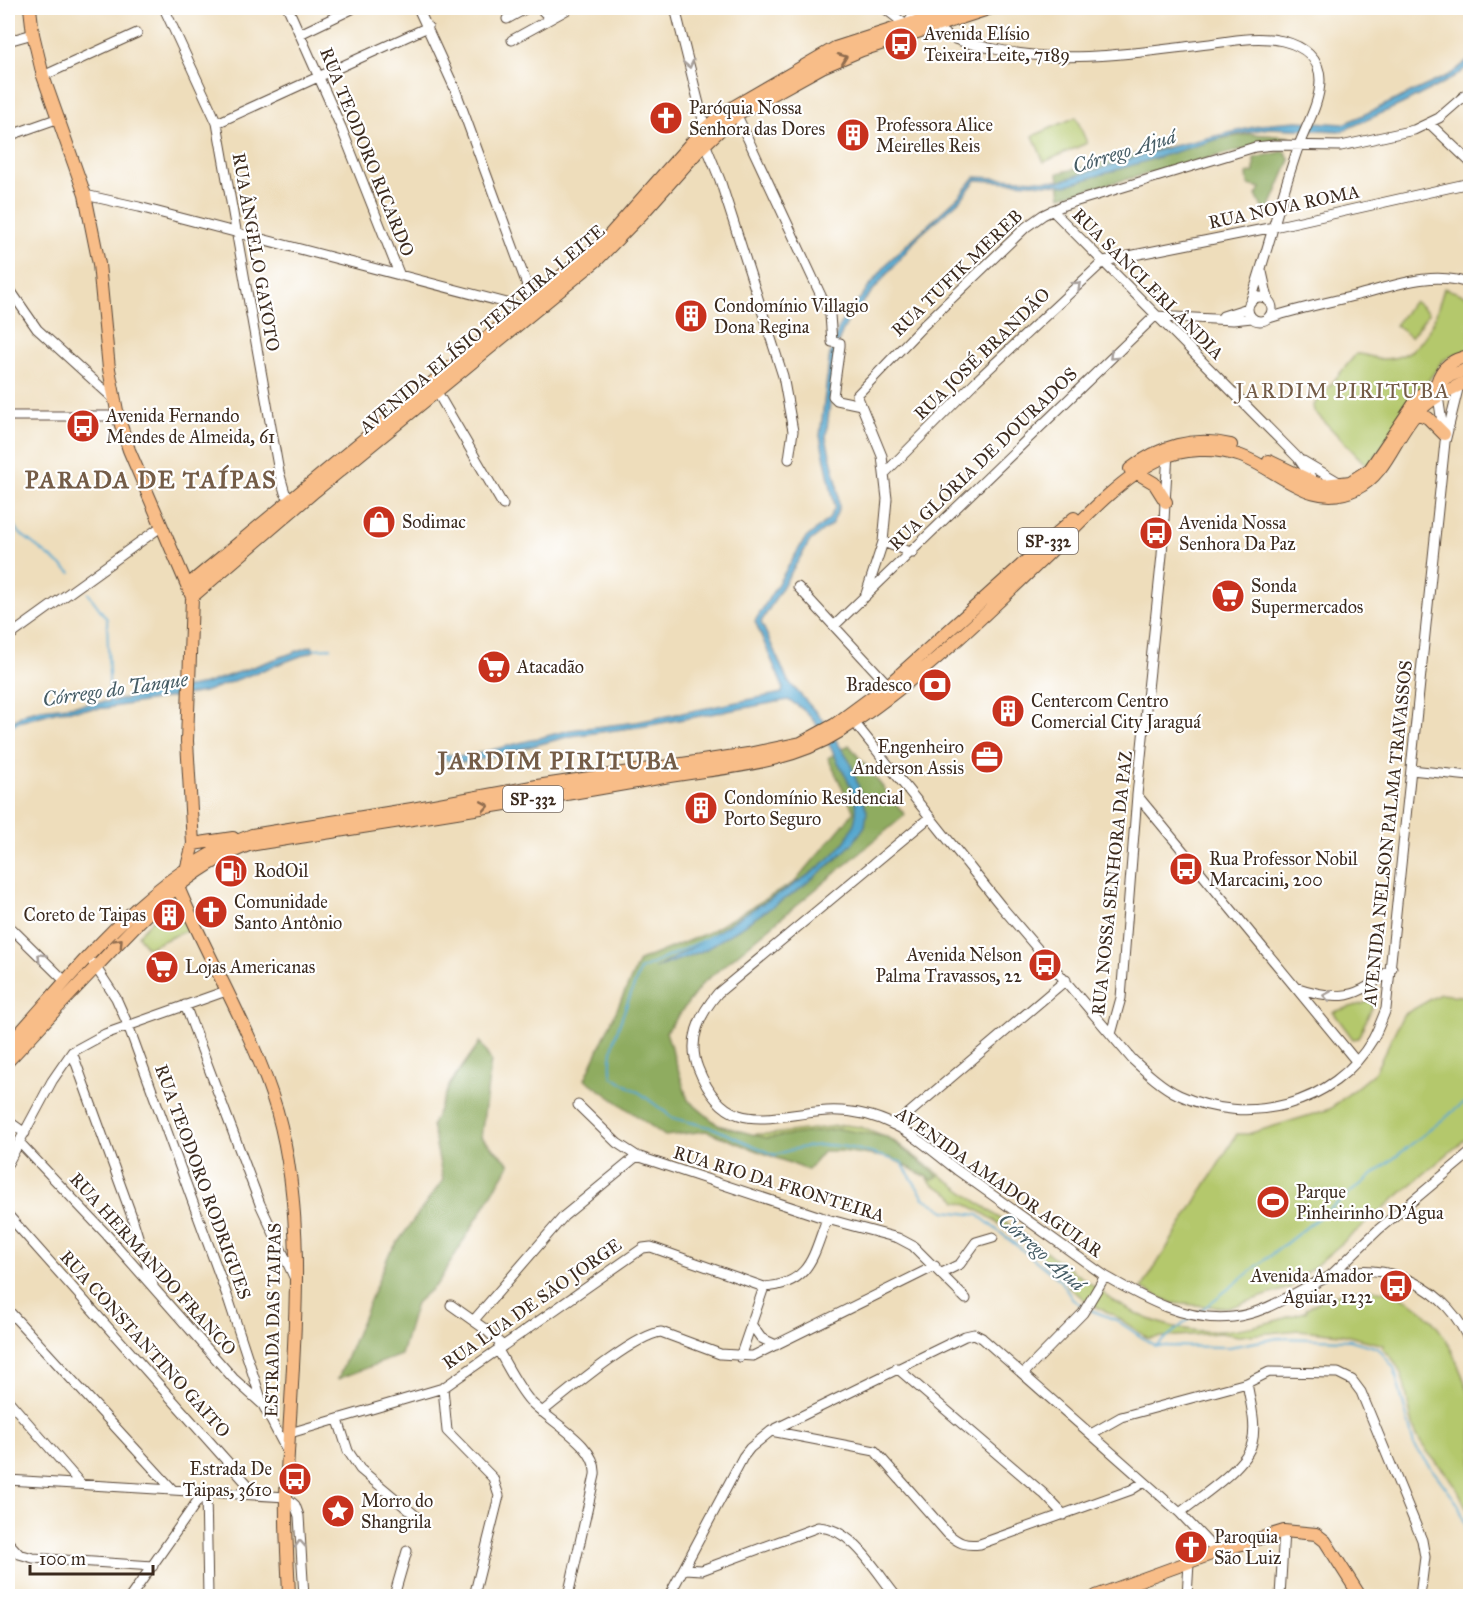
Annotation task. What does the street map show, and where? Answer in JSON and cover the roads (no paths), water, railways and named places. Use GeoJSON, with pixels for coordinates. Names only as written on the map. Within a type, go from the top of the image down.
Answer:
{"type":"FeatureCollection","features":[{"type":"Feature","properties":{"kind":"main road"},"geometry":{"type":"LineString","coordinates":[[30,8],[33,34],[43,76],[85,195],[99,264],[114,399],[118,416],[129,450],[190,591],[187,767],[192,844],[188,867],[178,887]]}},
{"type":"Feature","properties":{"kind":"main road","name":"AVENIDA ELÍSIO TEIXEIRA LEITE"},"geometry":{"type":"LineString","coordinates":[[934,22],[959,8]]}},
{"type":"Feature","properties":{"kind":"main road","name":"AVENIDA ELÍSIO TEIXEIRA LEITE"},"geometry":{"type":"LineString","coordinates":[[395,421],[437,392],[607,238],[705,128],[734,110],[822,67],[908,30],[992,8]]}},
{"type":"Feature","properties":{"kind":"main road","name":"AVENIDA ELÍSIO TEIXEIRA LEITE"},"geometry":{"type":"LineString","coordinates":[[190,591],[530,307],[616,242],[734,110]]}},
{"type":"Feature","properties":{"kind":"main road"},"geometry":{"type":"LineString","coordinates":[[1438,396],[1437,383],[1448,364],[1470,356]]}},
{"type":"Feature","properties":{"kind":"main road"},"geometry":{"type":"LineString","coordinates":[[1342,484],[1370,469],[1414,402],[1437,383],[1470,368]]}},
{"type":"Feature","properties":{"kind":"main road","name":"SP-332"},"geometry":{"type":"LineString","coordinates":[[891,689],[1120,477],[1147,456],[1168,452],[1227,452],[1254,462],[1304,490],[1328,495],[1346,492],[1366,483],[1379,470],[1416,413],[1438,396],[1465,383]]}},
{"type":"Feature","properties":{"kind":"main road"},"geometry":{"type":"LineString","coordinates":[[1416,413],[1428,418],[1444,438]]}},
{"type":"Feature","properties":{"kind":"main road","name":"SP-332"},"geometry":{"type":"LineString","coordinates":[[8,1046],[66,982],[93,963],[162,898],[209,864],[249,845],[788,756],[836,729],[962,634],[1137,473],[1184,442],[1214,442],[1238,447],[1315,483],[1342,484]]}},
{"type":"Feature","properties":{"kind":"main road"},"geometry":{"type":"LineString","coordinates":[[1137,473],[1155,483],[1166,502]]}},
{"type":"Feature","properties":{"kind":"main road","name":"SP-332"},"geometry":{"type":"LineString","coordinates":[[8,1061],[93,963],[131,913],[188,867],[228,844],[252,835],[537,786],[777,749],[821,738]]}},
{"type":"Feature","properties":{"kind":"main road"},"geometry":{"type":"LineString","coordinates":[[192,844],[252,835]]}},
{"type":"Feature","properties":{"kind":"main road","name":"ESTRADA DAS TAIPAS"},"geometry":{"type":"LineString","coordinates":[[178,887],[256,1055],[277,1112],[285,1148],[295,1242],[286,1497],[289,1596]]}},
{"type":"Feature","properties":{"kind":"main road"},"geometry":{"type":"LineString","coordinates":[[162,898],[186,904]]}},
{"type":"Feature","properties":{"kind":"main road"},"geometry":{"type":"LineString","coordinates":[[27,1040],[36,1023],[63,993],[66,982]]}},
{"type":"Feature","properties":{"kind":"main road"},"geometry":{"type":"LineString","coordinates":[[1101,1595],[1217,1552],[1284,1531],[1316,1534],[1325,1541],[1360,1596]]}},
{"type":"Feature","properties":{"kind":"street","name":"RUA ÂNGELO GAYOTO"},"geometry":{"type":"LineString","coordinates":[[164,8],[217,123],[279,472],[285,493],[294,502]]}},
{"type":"Feature","properties":{"kind":"street","name":"RUA TEODORO RICARDO"},"geometry":{"type":"LineString","coordinates":[[288,8],[319,76],[400,276]]}},
{"type":"Feature","properties":{"kind":"street"},"geometry":{"type":"LineString","coordinates":[[418,8],[455,88],[530,307]]}},
{"type":"Feature","properties":{"kind":"street"},"geometry":{"type":"LineString","coordinates":[[507,19],[527,8]]}},
{"type":"Feature","properties":{"kind":"street"},"geometry":{"type":"LineString","coordinates":[[540,8],[548,14],[561,8]]}},
{"type":"Feature","properties":{"kind":"street"},"geometry":{"type":"LineString","coordinates":[[512,40],[570,8]]}},
{"type":"Feature","properties":{"kind":"street"},"geometry":{"type":"LineString","coordinates":[[675,8],[705,128],[705,143],[720,180],[781,369],[793,431],[789,459]]}},
{"type":"Feature","properties":{"kind":"street"},"geometry":{"type":"LineString","coordinates":[[884,8],[908,30],[920,8]]}},
{"type":"Feature","properties":{"kind":"street"},"geometry":{"type":"LineString","coordinates":[[300,34],[352,9]]}},
{"type":"Feature","properties":{"kind":"street"},"geometry":{"type":"LineString","coordinates":[[934,22],[968,42],[1011,52],[1052,57],[1165,50],[1248,38],[1284,41],[1308,53],[1318,66],[1319,91],[1301,141],[1262,272],[1249,304],[1251,318]]}},
{"type":"Feature","properties":{"kind":"street"},"geometry":{"type":"LineString","coordinates":[[217,123],[428,27]]}},
{"type":"Feature","properties":{"kind":"street"},"geometry":{"type":"LineString","coordinates":[[43,76],[137,33]]}},
{"type":"Feature","properties":{"kind":"street"},"geometry":{"type":"LineString","coordinates":[[8,41],[33,34]]}},
{"type":"Feature","properties":{"kind":"street","name":"RUA TUFIK MEREB"},"geometry":{"type":"LineString","coordinates":[[859,402],[859,391],[941,308],[1026,227],[1052,210],[1255,147],[1301,141],[1352,145],[1430,124],[1470,91]]}},
{"type":"Feature","properties":{"kind":"street"},"geometry":{"type":"LineString","coordinates":[[734,110],[830,315],[836,344],[833,396],[837,400],[859,402],[877,441],[885,473],[887,499],[883,542],[865,597]]}},
{"type":"Feature","properties":{"kind":"street"},"geometry":{"type":"LineString","coordinates":[[8,136],[59,118]]}},
{"type":"Feature","properties":{"kind":"street"},"geometry":{"type":"LineString","coordinates":[[1430,124],[1470,162]]}},
{"type":"Feature","properties":{"kind":"street","name":"RUA NOVA ROMA"},"geometry":{"type":"LineString","coordinates":[[1104,261],[1274,228],[1470,183]]}},
{"type":"Feature","properties":{"kind":"street"},"geometry":{"type":"LineString","coordinates":[[85,195],[530,307]]}},
{"type":"Feature","properties":{"kind":"street","name":"RUA SANCLERLÂNDIA"},"geometry":{"type":"LineString","coordinates":[[1052,210],[1298,458],[1315,483]]}},
{"type":"Feature","properties":{"kind":"street","name":"RUA JOSÉ BRANDÃO"},"geometry":{"type":"LineString","coordinates":[[885,473],[976,381],[1104,261]]}},
{"type":"Feature","properties":{"kind":"street"},"geometry":{"type":"LineString","coordinates":[[1262,272],[1270,302],[1269,318]]}},
{"type":"Feature","properties":{"kind":"street"},"geometry":{"type":"LineString","coordinates":[[1155,316],[1233,320],[1251,318],[1262,321],[1302,307],[1429,278],[1455,279],[1470,284]]}},
{"type":"Feature","properties":{"kind":"street"},"geometry":{"type":"LineString","coordinates":[[8,287],[37,329],[114,399]]}},
{"type":"Feature","properties":{"kind":"street"},"geometry":{"type":"LineString","coordinates":[[1215,318],[1249,304],[1261,296],[1270,302],[1302,307]]}},
{"type":"Feature","properties":{"kind":"street","name":"RUA GLÓRIA DE DOURADOS"},"geometry":{"type":"LineString","coordinates":[[834,626],[913,553],[1029,435],[1155,316]]}},
{"type":"Feature","properties":{"kind":"street","name":"AVENIDA NELSON PALMA TRAVASSOS"},"geometry":{"type":"LineString","coordinates":[[1444,438],[1465,383]]}},
{"type":"Feature","properties":{"kind":"street"},"geometry":{"type":"LineString","coordinates":[[437,392],[504,506]]}},
{"type":"Feature","properties":{"kind":"street","name":"AVENIDA NELSON PALMA TRAVASSOS"},"geometry":{"type":"LineString","coordinates":[[851,718],[1001,906],[1149,1075],[1178,1095],[1212,1106],[1238,1111],[1278,1107],[1299,1101],[1330,1084],[1356,1061],[1373,1039],[1386,1009],[1392,968],[1444,438],[1438,396]]}},
{"type":"Feature","properties":{"kind":"street"},"geometry":{"type":"LineString","coordinates":[[8,416],[118,416]]}},
{"type":"Feature","properties":{"kind":"street","name":"RUA NOSSA SENHORA DA PAZ"},"geometry":{"type":"LineString","coordinates":[[1111,1034],[1120,998],[1137,795],[1166,502],[1168,452]]}},
{"type":"Feature","properties":{"kind":"street","name":"RUA SANCLERLÂNDIA"},"geometry":{"type":"LineString","coordinates":[[1298,458],[1342,484]]}},
{"type":"Feature","properties":{"kind":"street"},"geometry":{"type":"LineString","coordinates":[[8,637],[162,526]]}},
{"type":"Feature","properties":{"kind":"street"},"geometry":{"type":"LineString","coordinates":[[883,542],[913,553]]}},
{"type":"Feature","properties":{"kind":"street"},"geometry":{"type":"LineString","coordinates":[[798,587],[891,689]]}},
{"type":"Feature","properties":{"kind":"street"},"geometry":{"type":"LineString","coordinates":[[1411,770],[1470,776]]}},
{"type":"Feature","properties":{"kind":"street"},"geometry":{"type":"LineString","coordinates":[[1137,795],[1356,1061]]}},
{"type":"Feature","properties":{"kind":"street","name":"AVENIDA AMADOR AGUIAR"},"geometry":{"type":"LineString","coordinates":[[930,817],[718,993],[698,1022],[695,1036],[696,1064],[705,1086],[718,1103],[732,1113],[762,1120],[827,1112],[848,1112],[895,1125],[1105,1276],[1161,1306],[1206,1318],[1253,1314],[1329,1277],[1370,1270],[1406,1278],[1440,1300],[1468,1330],[1470,1344]]}},
{"type":"Feature","properties":{"kind":"street"},"geometry":{"type":"LineString","coordinates":[[8,940],[11,929],[66,982]]}},
{"type":"Feature","properties":{"kind":"street","name":"RUA TEODORO RODRIGUES"},"geometry":{"type":"LineString","coordinates":[[93,963],[116,998],[128,1025],[229,1301],[263,1405],[289,1455]]}},
{"type":"Feature","properties":{"kind":"street"},"geometry":{"type":"LineString","coordinates":[[1295,987],[1328,997],[1351,995],[1375,984],[1392,968]]}},
{"type":"Feature","properties":{"kind":"street"},"geometry":{"type":"LineString","coordinates":[[895,1125],[1066,980]]}},
{"type":"Feature","properties":{"kind":"street"},"geometry":{"type":"LineString","coordinates":[[8,1163],[52,1081],[72,1052],[128,1025],[226,991]]}},
{"type":"Feature","properties":{"kind":"street"},"geometry":{"type":"LineString","coordinates":[[185,1005],[260,1204],[294,1277]]}},
{"type":"Feature","properties":{"kind":"street"},"geometry":{"type":"LineString","coordinates":[[72,1052],[131,1214],[154,1287]]}},
{"type":"Feature","properties":{"kind":"street","name":"RUA RIO DA FRONTEIRA"},"geometry":{"type":"LineString","coordinates":[[578,1105],[617,1143],[637,1156],[827,1219],[898,1238],[913,1246],[966,1299]]}},
{"type":"Feature","properties":{"kind":"street"},"geometry":{"type":"LineString","coordinates":[[8,1121],[25,1133]]}},
{"type":"Feature","properties":{"kind":"street","name":"RUA HERMANDO FRANCO"},"geometry":{"type":"LineString","coordinates":[[20,1143],[154,1287],[227,1371],[263,1405]]}},
{"type":"Feature","properties":{"kind":"street"},"geometry":{"type":"LineString","coordinates":[[1329,1277],[1363,1243],[1470,1153]]}},
{"type":"Feature","properties":{"kind":"street"},"geometry":{"type":"LineString","coordinates":[[474,1320],[564,1216],[637,1156]]}},
{"type":"Feature","properties":{"kind":"street","name":"RUA CONSTANTINO GAITO"},"geometry":{"type":"LineString","coordinates":[[8,1215],[257,1495]]}},
{"type":"Feature","properties":{"kind":"street"},"geometry":{"type":"LineString","coordinates":[[740,1357],[765,1287],[783,1284],[806,1271],[827,1219]]}},
{"type":"Feature","properties":{"kind":"street"},"geometry":{"type":"LineString","coordinates":[[542,1412],[622,1353],[654,1333],[661,1332],[704,1349],[740,1357],[753,1356],[938,1270],[960,1264],[976,1242],[993,1237]]}},
{"type":"Feature","properties":{"kind":"street","name":"RUA LUA DE SÃO JORGE"},"geometry":{"type":"LineString","coordinates":[[290,1432],[443,1388],[643,1248],[651,1247],[765,1287]]}},
{"type":"Feature","properties":{"kind":"street"},"geometry":{"type":"LineString","coordinates":[[1023,1374],[1083,1313],[1105,1276]]}},
{"type":"Feature","properties":{"kind":"street"},"geometry":{"type":"LineString","coordinates":[[451,1305],[474,1320],[500,1348],[521,1389],[542,1412],[581,1444],[595,1463],[595,1475],[568,1596]]}},
{"type":"Feature","properties":{"kind":"street"},"geometry":{"type":"LineString","coordinates":[[8,1310],[173,1490]]}},
{"type":"Feature","properties":{"kind":"street"},"geometry":{"type":"LineString","coordinates":[[751,1324],[761,1338],[776,1345]]}},
{"type":"Feature","properties":{"kind":"street"},"geometry":{"type":"LineString","coordinates":[[669,1596],[743,1457],[750,1448],[771,1431],[897,1368],[965,1336],[974,1334],[982,1338],[1180,1513],[1217,1552]]}},
{"type":"Feature","properties":{"kind":"street"},"geometry":{"type":"LineString","coordinates":[[897,1368],[1044,1494],[1064,1515]]}},
{"type":"Feature","properties":{"kind":"street"},"geometry":{"type":"LineString","coordinates":[[1091,1434],[1129,1414],[1247,1383],[1269,1372],[1331,1372],[1346,1376],[1358,1385],[1422,1540],[1425,1557],[1420,1596]]}},
{"type":"Feature","properties":{"kind":"street"},"geometry":{"type":"LineString","coordinates":[[1180,1513],[1229,1473],[1250,1449],[1253,1434],[1247,1383]]}},
{"type":"Feature","properties":{"kind":"street"},"geometry":{"type":"LineString","coordinates":[[443,1388],[447,1431],[494,1478],[499,1496],[474,1596]]}},
{"type":"Feature","properties":{"kind":"street"},"geometry":{"type":"LineString","coordinates":[[8,1400],[81,1484]]}},
{"type":"Feature","properties":{"kind":"street"},"geometry":{"type":"LineString","coordinates":[[338,1420],[348,1451],[360,1468],[416,1516]]}},
{"type":"Feature","properties":{"kind":"street"},"geometry":{"type":"LineString","coordinates":[[771,1431],[875,1451],[958,1543],[980,1544],[1131,1490],[1144,1482]]}},
{"type":"Feature","properties":{"kind":"street"},"geometry":{"type":"LineString","coordinates":[[8,1480],[286,1497],[295,1505],[299,1516],[304,1596]]}},
{"type":"Feature","properties":{"kind":"street"},"geometry":{"type":"LineString","coordinates":[[131,1596],[205,1493]]}},
{"type":"Feature","properties":{"kind":"street"},"geometry":{"type":"LineString","coordinates":[[205,1493],[208,1596]]}},
{"type":"Feature","properties":{"kind":"street"},"geometry":{"type":"LineString","coordinates":[[684,1569],[702,1570],[809,1530],[829,1527],[854,1544],[896,1596]]}},
{"type":"Feature","properties":{"kind":"street"},"geometry":{"type":"LineString","coordinates":[[1280,1596],[1284,1531]]}},
{"type":"Feature","properties":{"kind":"street"},"geometry":{"type":"LineString","coordinates":[[8,1542],[19,1554],[33,1558],[153,1566]]}},
{"type":"Feature","properties":{"kind":"street"},"geometry":{"type":"LineString","coordinates":[[394,1596],[407,1551]]}},
{"type":"Feature","properties":{"kind":"street"},"geometry":{"type":"LineString","coordinates":[[1187,1596],[1189,1563]]}},
{"type":"Feature","properties":{"kind":"water"},"geometry":{"type":"Polygon","coordinates":[[[1470,59],[1470,65],[1453,78],[1342,131],[1269,128],[1225,137],[1067,185],[976,180],[962,198],[919,236],[849,319],[836,349],[826,438],[837,483],[839,508],[832,524],[810,541],[761,622],[788,681],[823,720],[850,762],[867,811],[865,826],[853,843],[797,891],[705,950],[654,969],[809,875],[841,846],[851,831],[856,807],[847,778],[811,717],[788,700],[645,726],[571,736],[474,761],[456,763],[438,758],[441,753],[459,756],[472,755],[570,730],[637,722],[782,693],[783,687],[755,621],[805,539],[829,519],[835,507],[820,436],[830,353],[840,324],[890,260],[960,195],[975,177],[1060,181],[1169,147],[1271,123],[1297,121],[1344,124],[1451,74],[1470,59]]]}},
{"type":"Feature","properties":{"kind":"water"},"geometry":{"type":"Polygon","coordinates":[[[312,646],[314,651],[204,692],[106,708],[58,711],[8,725],[25,713],[41,709],[113,701],[205,684],[312,646]]]}},
{"type":"Feature","properties":{"kind":"waterway"},"geometry":{"type":"LineString","coordinates":[[8,516],[18,532],[71,573]]}},
{"type":"Feature","properties":{"kind":"waterway"},"geometry":{"type":"LineString","coordinates":[[88,593],[107,619],[110,704]]}},
{"type":"Feature","properties":{"kind":"waterway","name":"Córrego do Tanque"},"geometry":{"type":"LineString","coordinates":[[314,649],[331,648]]}},
{"type":"Feature","properties":{"kind":"waterway","name":"Córrego do Tanque"},"geometry":{"type":"LineString","coordinates":[[8,729],[17,721]]}},
{"type":"Feature","properties":{"kind":"waterway","name":"Córrego Ajuá"},"geometry":{"type":"LineString","coordinates":[[716,934],[640,970],[615,1038],[612,1052],[612,1077],[640,1093],[673,1118],[713,1128],[775,1155],[793,1149],[824,1145],[852,1148],[901,1162],[924,1198],[945,1211],[978,1215],[1059,1279],[1073,1300],[1083,1306]]}},
{"type":"Feature","properties":{"kind":"waterway"},"geometry":{"type":"LineString","coordinates":[[1199,1312],[1470,1098]]}},
{"type":"Feature","properties":{"kind":"waterway","name":"Córrego Ajuá"},"geometry":{"type":"LineString","coordinates":[[1088,1309],[1116,1320],[1155,1346],[1229,1347],[1278,1338],[1350,1340],[1378,1348],[1394,1368],[1414,1445],[1458,1504],[1468,1532],[1470,1573]]}},
{"type":"Feature","properties":{"kind":"waterway"},"geometry":{"type":"LineString","coordinates":[[1157,1345],[1192,1317]]}},
{"type":"Feature","properties":{"kind":"place","name":"Avenida Elísio Teixeira Leite, 7189"},"geometry":{"type":"Point","coordinates":[901,44]}},
{"type":"Feature","properties":{"kind":"place","name":"Paróquia Nossa Senhora das Dores"},"geometry":{"type":"Point","coordinates":[666,118]}},
{"type":"Feature","properties":{"kind":"place","name":"Professora Alice Meirelles Reis"},"geometry":{"type":"Point","coordinates":[853,135]}},
{"type":"Feature","properties":{"kind":"place","name":"Condomínio Villagio Dona Regina"},"geometry":{"type":"Point","coordinates":[691,316]}},
{"type":"Feature","properties":{"kind":"place","name":"Avenida Fernando Mendes de Almeida, 61"},"geometry":{"type":"Point","coordinates":[83,426]}},
{"type":"Feature","properties":{"kind":"place","name":"Sodimac"},"geometry":{"type":"Point","coordinates":[379,522]}},
{"type":"Feature","properties":{"kind":"place","name":"Avenida Nossa Senhora Da Paz"},"geometry":{"type":"Point","coordinates":[1156,533]}},
{"type":"Feature","properties":{"kind":"place","name":"Sonda Supermercados"},"geometry":{"type":"Point","coordinates":[1228,596]}},
{"type":"Feature","properties":{"kind":"place","name":"Atacadão"},"geometry":{"type":"Point","coordinates":[494,667]}},
{"type":"Feature","properties":{"kind":"place","name":"Bradesco"},"geometry":{"type":"Point","coordinates":[935,685]}},
{"type":"Feature","properties":{"kind":"place","name":"Centercom Centro Comercial City Jaraguá"},"geometry":{"type":"Point","coordinates":[1008,711]}},
{"type":"Feature","properties":{"kind":"place","name":"Engenheiro Anderson Assis"},"geometry":{"type":"Point","coordinates":[987,757]}},
{"type":"Feature","properties":{"kind":"place","name":"Condomínio Residencial Porto Seguro"},"geometry":{"type":"Point","coordinates":[701,808]}},
{"type":"Feature","properties":{"kind":"place","name":"Rua Professor Nobil Marcacini, 200"},"geometry":{"type":"Point","coordinates":[1186,869]}},
{"type":"Feature","properties":{"kind":"place","name":"RodOil"},"geometry":{"type":"Point","coordinates":[231,871]}},
{"type":"Feature","properties":{"kind":"place","name":"Comunidade Santo Antônio"},"geometry":{"type":"Point","coordinates":[211,912]}},
{"type":"Feature","properties":{"kind":"place","name":"Coreto de Taipas"},"geometry":{"type":"Point","coordinates":[169,915]}},
{"type":"Feature","properties":{"kind":"place","name":"Avenida Nelson Palma Travassos, 22"},"geometry":{"type":"Point","coordinates":[1045,965]}},
{"type":"Feature","properties":{"kind":"place","name":"Lojas Americanas"},"geometry":{"type":"Point","coordinates":[162,967]}},
{"type":"Feature","properties":{"kind":"place","name":"Parque Pinheirinho D'Água"},"geometry":{"type":"Point","coordinates":[1273,1202]}},
{"type":"Feature","properties":{"kind":"place","name":"Avenida Amador Aguiar, 1232"},"geometry":{"type":"Point","coordinates":[1396,1286]}},
{"type":"Feature","properties":{"kind":"place","name":"Estrada De Taipas, 3610"},"geometry":{"type":"Point","coordinates":[295,1479]}},
{"type":"Feature","properties":{"kind":"place","name":"Morro do Shangrila"},"geometry":{"type":"Point","coordinates":[338,1511]}},
{"type":"Feature","properties":{"kind":"place","name":"Paroquia São Luiz"},"geometry":{"type":"Point","coordinates":[1191,1547]}},
{"type":"Feature","properties":{"kind":"district","name":"JARDIM PIRITUBA"},"geometry":{"type":"Point","coordinates":[1343,391]}},
{"type":"Feature","properties":{"kind":"district","name":"PARADA DE TAÍPAS"},"geometry":{"type":"Point","coordinates":[151,480]}},
{"type":"Feature","properties":{"kind":"district","name":"JARDIM PIRITUBA"},"geometry":{"type":"Point","coordinates":[559,761]}}]}
